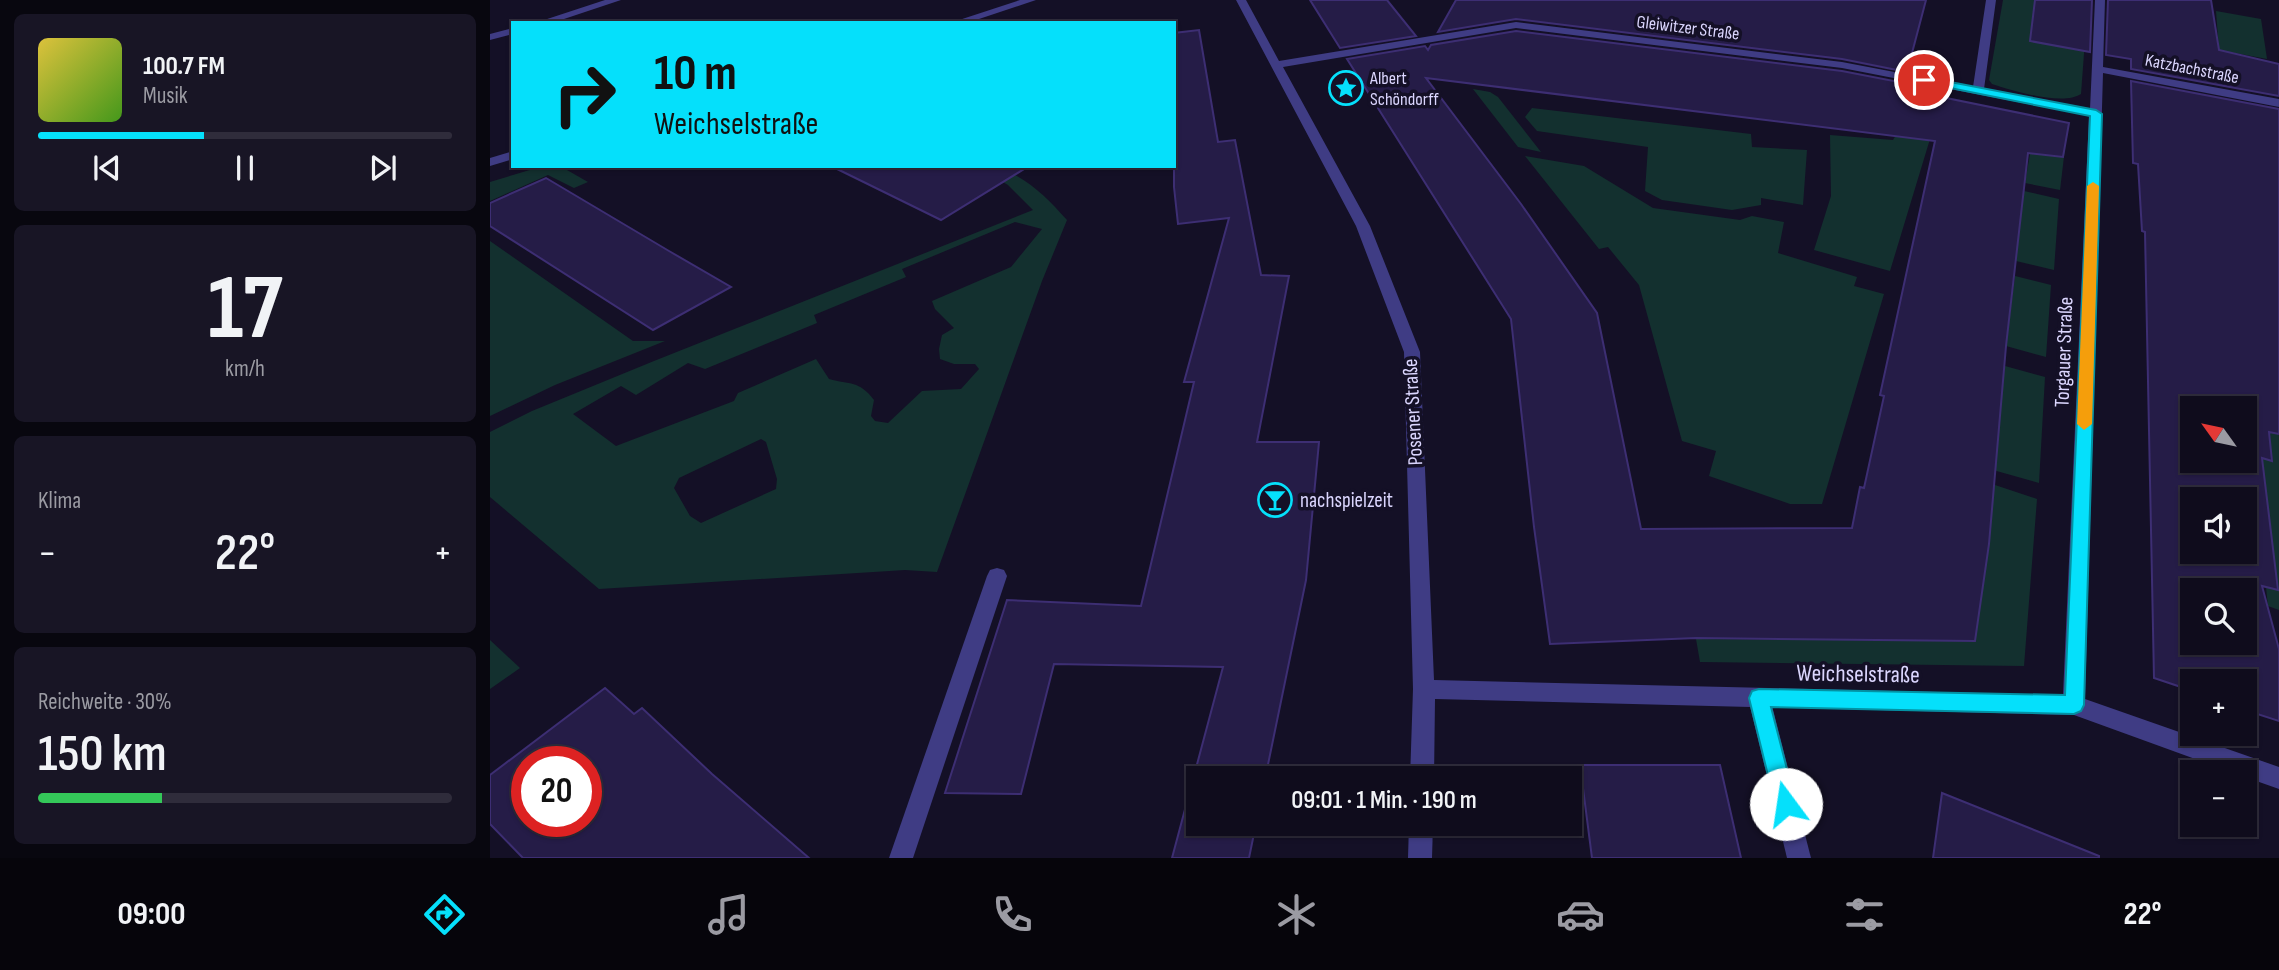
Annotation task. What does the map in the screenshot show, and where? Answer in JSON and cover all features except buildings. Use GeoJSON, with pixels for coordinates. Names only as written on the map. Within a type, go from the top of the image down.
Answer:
{"type":"FeatureCollection","features":[{"type":"Feature","properties":{"kind":"street"},"geometry":{"type":"LineString","coordinates":[[547,21],[616,0]]}},
{"type":"Feature","properties":{"kind":"street"},"geometry":{"type":"LineString","coordinates":[[962,21],[1031,0]]}},
{"type":"Feature","properties":{"kind":"street","name":"Posener Straße"},"geometry":{"type":"LineString","coordinates":[[1241,0],[1363,226],[1412,352],[1424,689],[1422,766]]}},
{"type":"Feature","properties":{"kind":"street"},"geometry":{"type":"LineString","coordinates":[[1978,90],[1991,0]]}},
{"type":"Feature","properties":{"kind":"street","name":"Torgauer Straße"},"geometry":{"type":"LineString","coordinates":[[2074,705],[2100,0]]}},
{"type":"Feature","properties":{"kind":"street","name":"Gleiwitzer Straße"},"geometry":{"type":"LineString","coordinates":[[1274,65],[1516,25],[1842,65],[2096,114]]}},
{"type":"Feature","properties":{"kind":"street"},"geometry":{"type":"LineString","coordinates":[[490,37],[511,32]]}},
{"type":"Feature","properties":{"kind":"street","name":"Katzbachstraße"},"geometry":{"type":"LineString","coordinates":[[2098,69],[2279,103]]}},
{"type":"Feature","properties":{"kind":"street"},"geometry":{"type":"LineString","coordinates":[[490,162],[511,156]]}},
{"type":"Feature","properties":{"kind":"street"},"geometry":{"type":"LineString","coordinates":[[901,858],[923,766],[997,576]]}},
{"type":"Feature","properties":{"kind":"street","name":"Weichselstraße"},"geometry":{"type":"LineString","coordinates":[[1424,689],[2074,705],[2279,778]]}},
{"type":"Feature","properties":{"kind":"street"},"geometry":{"type":"LineString","coordinates":[[1759,698],[1799,858]]}},
{"type":"Feature","properties":{"kind":"street"},"geometry":{"type":"LineString","coordinates":[[1420,858],[1421,836]]}},
{"type":"Feature","properties":{"kind":"green space"},"geometry":{"type":"Polygon","coordinates":[[[2003,0],[2088,0],[2081,94],[2050,98],[1992,84],[1989,80],[2003,0]]]}},
{"type":"Feature","properties":{"kind":"green space"},"geometry":{"type":"Polygon","coordinates":[[[2216,11],[2261,19],[2267,59],[2219,50],[2216,11]]]}},
{"type":"Feature","properties":{"kind":"green space"},"geometry":{"type":"Polygon","coordinates":[[[1473,89],[1490,92],[1498,97],[1541,152],[1518,147],[1473,89]]]}},
{"type":"Feature","properties":{"kind":"green space"},"geometry":{"type":"Polygon","coordinates":[[[1532,108],[1751,134],[1752,147],[1807,150],[1803,205],[1761,198],[1761,205],[1732,210],[1662,200],[1645,191],[1648,147],[1537,131],[1525,117],[1532,108]]]}},
{"type":"Feature","properties":{"kind":"green space"},"geometry":{"type":"Polygon","coordinates":[[[2068,123],[2060,190],[2025,183],[2031,148],[2068,123]]]}},
{"type":"Feature","properties":{"kind":"green space"},"geometry":{"type":"Polygon","coordinates":[[[1897,133],[1930,139],[1890,271],[1814,250],[1831,196],[1830,135],[1893,140],[1897,133]]]}},
{"type":"Feature","properties":{"kind":"green space"},"geometry":{"type":"Polygon","coordinates":[[[1525,156],[1584,166],[1653,208],[1740,220],[1752,216],[1784,222],[1778,253],[1857,277],[1854,286],[1884,294],[1822,504],[1790,504],[1709,476],[1716,451],[1682,441],[1639,285],[1608,247],[1599,249],[1525,156]]]}},
{"type":"Feature","properties":{"kind":"green space"},"geometry":{"type":"Polygon","coordinates":[[[536,168],[564,168],[588,182],[574,188],[548,175],[490,201],[490,182],[536,168]]]}},
{"type":"Feature","properties":{"kind":"green space"},"geometry":{"type":"Polygon","coordinates":[[[1005,170],[1023,180],[1046,198],[1067,220],[1042,281],[937,572],[905,570],[599,589],[490,497],[490,432],[532,411],[654,361],[1033,210],[1008,185],[993,176],[1005,170]],[[1015,222],[902,269],[906,277],[814,315],[817,323],[705,369],[688,363],[636,395],[621,386],[573,414],[616,446],[734,401],[738,393],[816,359],[829,379],[864,389],[874,400],[871,416],[875,421],[888,423],[922,391],[961,389],[979,369],[975,364],[954,364],[940,359],[942,335],[954,328],[935,309],[932,301],[1011,267],[1042,229],[1015,222]],[[761,439],[679,478],[674,488],[690,516],[701,523],[776,489],[777,479],[766,442],[761,439]]]}},
{"type":"Feature","properties":{"kind":"green space"},"geometry":{"type":"Polygon","coordinates":[[[2024,191],[2059,199],[2054,270],[2016,261],[2024,191]]]}},
{"type":"Feature","properties":{"kind":"green space"},"geometry":{"type":"Polygon","coordinates":[[[490,241],[633,341],[665,341],[555,385],[490,416],[490,241]]]}},
{"type":"Feature","properties":{"kind":"green space"},"geometry":{"type":"Polygon","coordinates":[[[2015,276],[2051,285],[2046,357],[2006,346],[2015,276]]]}},
{"type":"Feature","properties":{"kind":"green space"},"geometry":{"type":"Polygon","coordinates":[[[2005,366],[2045,377],[2039,483],[1993,470],[2005,366]]]}},
{"type":"Feature","properties":{"kind":"green space"},"geometry":{"type":"Polygon","coordinates":[[[2269,432],[2279,434],[2279,610],[2268,606],[2266,587],[2278,590],[2267,499],[2257,496],[2255,487],[2258,457],[2272,461],[2269,432]]]}},
{"type":"Feature","properties":{"kind":"green space"},"geometry":{"type":"Polygon","coordinates":[[[1992,484],[2037,499],[2024,666],[1700,662],[1696,639],[1975,641],[1989,543],[1992,484]]]}},
{"type":"Feature","properties":{"kind":"green space"},"geometry":{"type":"Polygon","coordinates":[[[490,640],[520,668],[490,689],[490,640]]]}},
{"type":"Feature","properties":{"kind":"slow traffic"},"geometry":{"type":"LineString","coordinates":[[2084,424],[2093,186]]}},
{"type":"Feature","properties":{"kind":"place","name":"Albert Schöndorff"},"geometry":{"type":"Point","coordinates":[1346,88]}},
{"type":"Feature","properties":{"kind":"place","name":"nachspielzeit"},"geometry":{"type":"Point","coordinates":[1275,500]}},
{"type":"Feature","properties":{"kind":"route"},"geometry":{"type":"LineString","coordinates":[[1786,804],[1759,698],[2074,705],[2096,114],[1924,80]]}}]}
